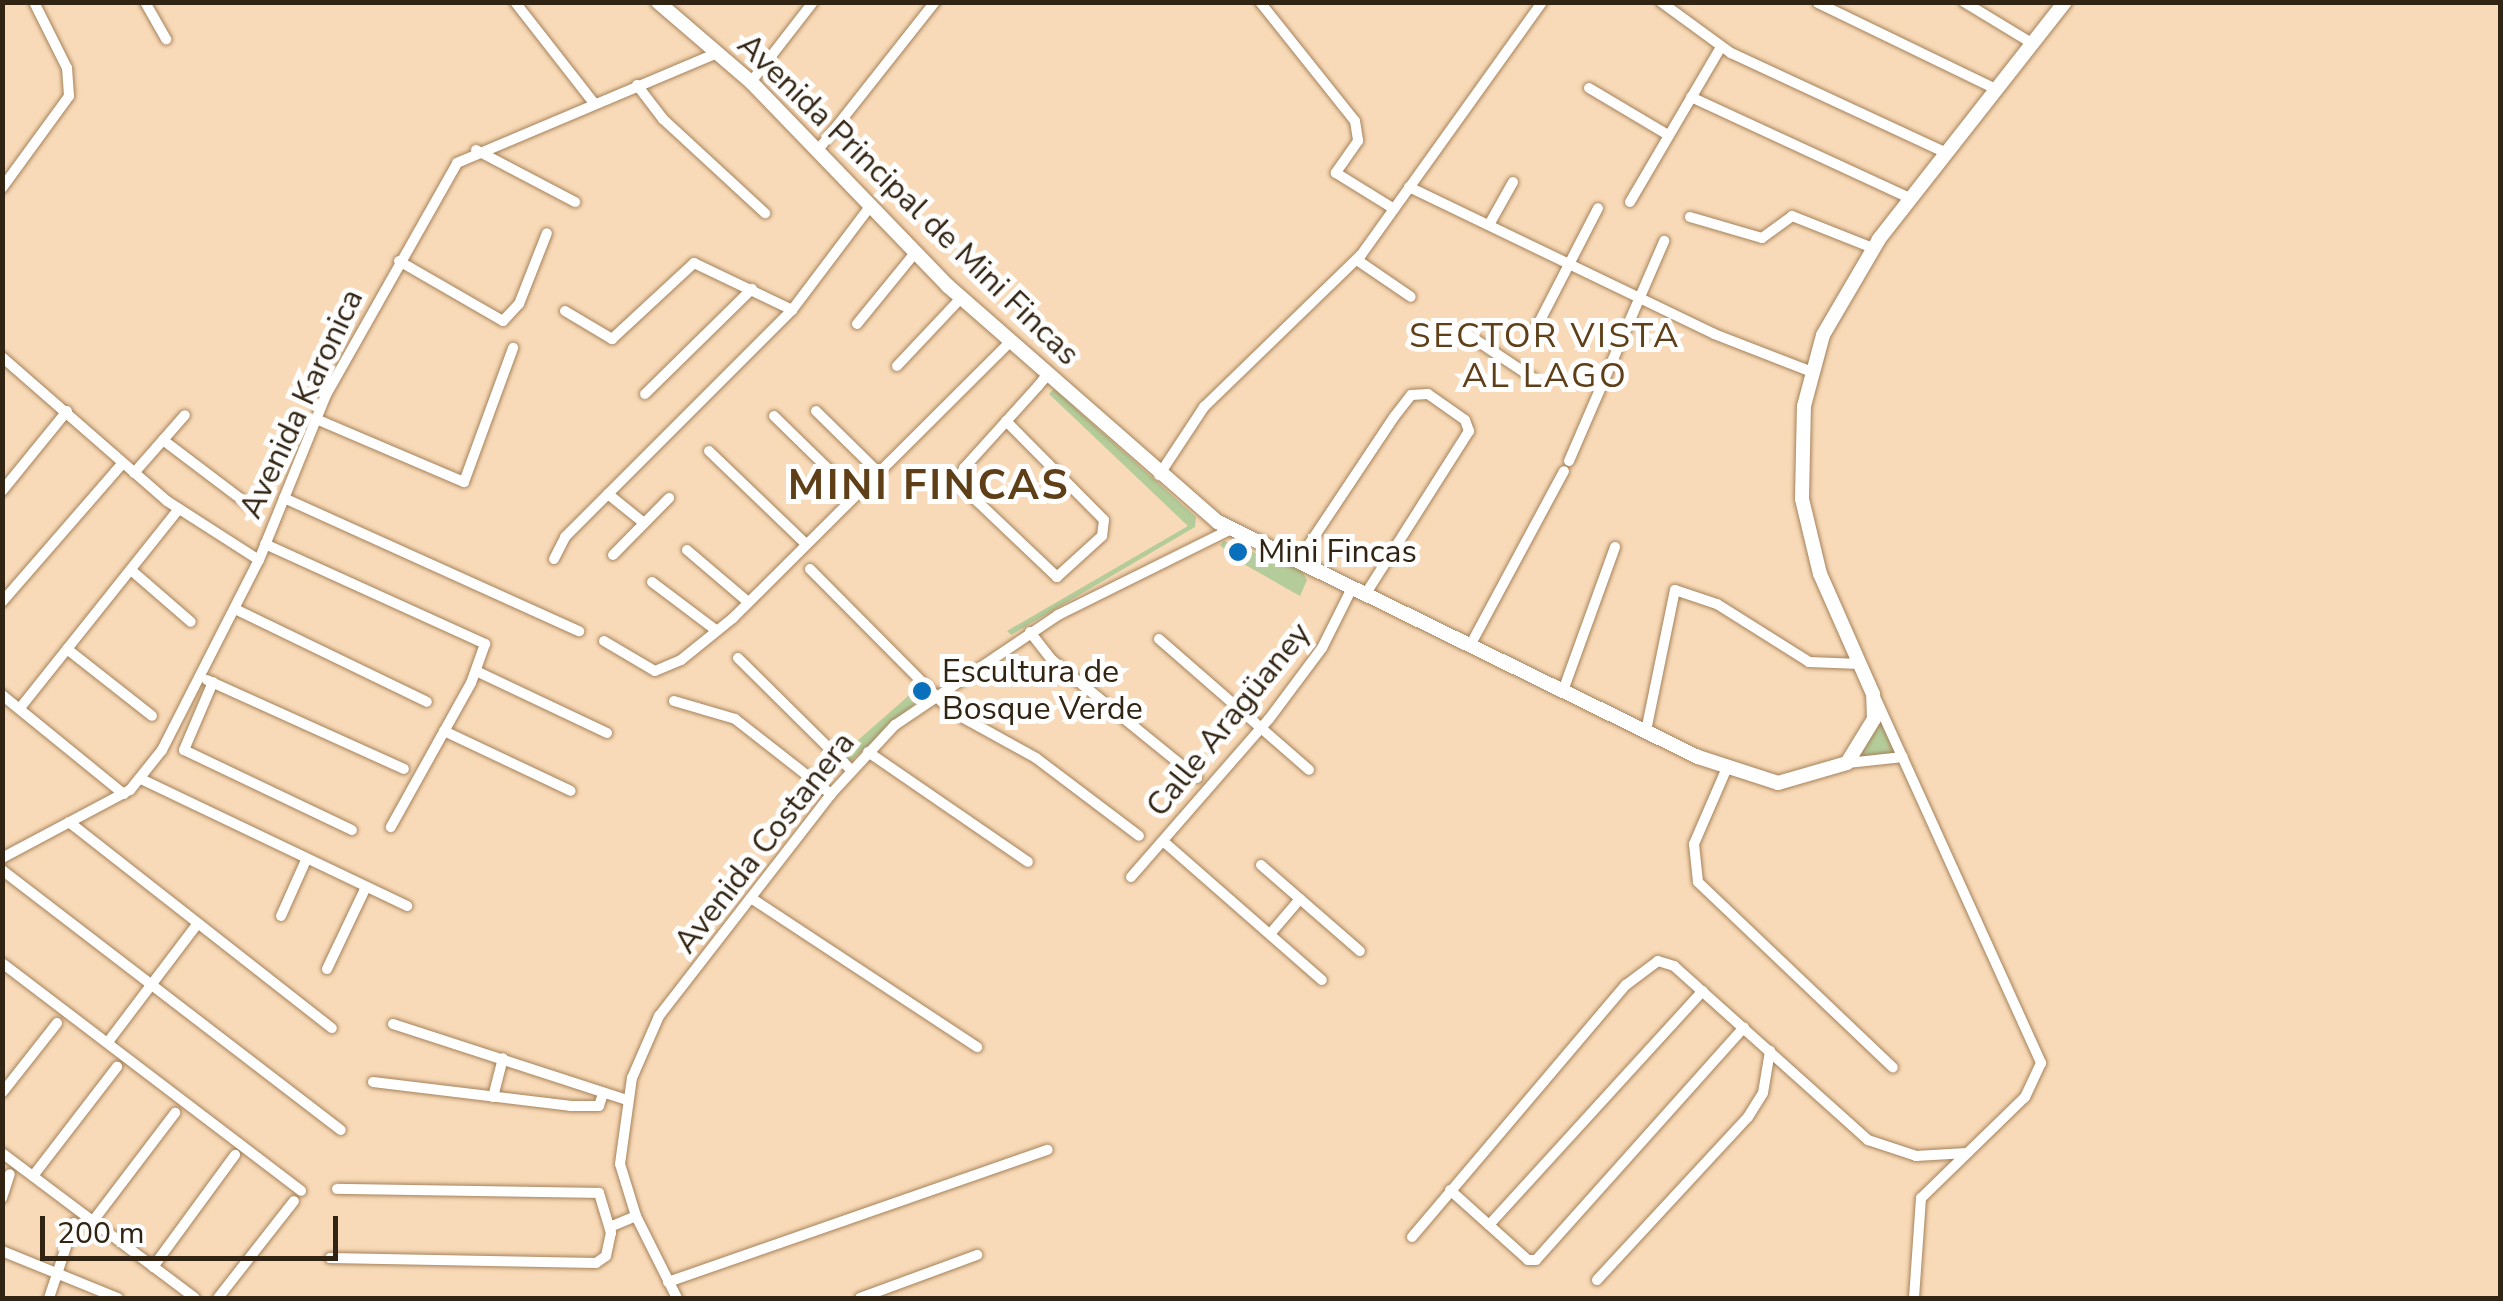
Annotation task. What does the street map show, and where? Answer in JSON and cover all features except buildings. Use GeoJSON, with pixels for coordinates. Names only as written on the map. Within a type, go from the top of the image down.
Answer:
{"type":"FeatureCollection","features":[{"type":"Feature","properties":{"kind":"street"},"geometry":{"type":"LineString","coordinates":[[2,188],[69,96],[66,68],[34,2]]}},
{"type":"Feature","properties":{"kind":"street"},"geometry":{"type":"LineString","coordinates":[[146,2],[166,38]]}},
{"type":"Feature","properties":{"kind":"street"},"geometry":{"type":"LineString","coordinates":[[515,2],[594,103]]}},
{"type":"Feature","properties":{"kind":"street","name":"Avenida Principal de Mini Fincas"},"geometry":{"type":"LineString","coordinates":[[658,2],[751,82],[961,298],[1159,476],[1231,529],[1472,642],[1726,770],[1778,783],[1847,764]]}},
{"type":"Feature","properties":{"kind":"street"},"geometry":{"type":"LineString","coordinates":[[751,82],[814,2]]}},
{"type":"Feature","properties":{"kind":"street"},"geometry":{"type":"LineString","coordinates":[[818,150],[935,2]]}},
{"type":"Feature","properties":{"kind":"street"},"geometry":{"type":"LineString","coordinates":[[1260,2],[1355,122],[1358,141],[1336,172],[1394,209]]}},
{"type":"Feature","properties":{"kind":"street"},"geometry":{"type":"LineString","coordinates":[[1159,476],[1204,407],[1357,260],[1542,2]]}},
{"type":"Feature","properties":{"kind":"street"},"geometry":{"type":"LineString","coordinates":[[1662,2],[1721,47],[1946,153]]}},
{"type":"Feature","properties":{"kind":"street"},"geometry":{"type":"LineString","coordinates":[[1964,2],[2032,44]]}},
{"type":"Feature","properties":{"kind":"street"},"geometry":{"type":"LineString","coordinates":[[1914,1298],[1921,1198],[2025,1097],[2041,1063],[1820,574],[1804,514],[1800,436],[1812,372],[1836,308],[1910,198],[2065,2]]}},
{"type":"Feature","properties":{"kind":"street"},"geometry":{"type":"LineString","coordinates":[[1818,3],[1996,89]]}},
{"type":"Feature","properties":{"kind":"street"},"geometry":{"type":"LineString","coordinates":[[1630,202],[1721,47]]}},
{"type":"Feature","properties":{"kind":"street","name":"Avenida Karonica"},"geometry":{"type":"LineString","coordinates":[[2,858],[124,794],[141,780],[207,680],[316,419],[451,172],[476,150],[718,52]]}},
{"type":"Feature","properties":{"kind":"street"},"geometry":{"type":"LineString","coordinates":[[637,85],[662,119],[765,212]]}},
{"type":"Feature","properties":{"kind":"street"},"geometry":{"type":"LineString","coordinates":[[1589,88],[1668,135]]}},
{"type":"Feature","properties":{"kind":"street"},"geometry":{"type":"LineString","coordinates":[[1691,97],[1910,198]]}},
{"type":"Feature","properties":{"kind":"street"},"geometry":{"type":"LineString","coordinates":[[476,150],[576,202]]}},
{"type":"Feature","properties":{"kind":"street"},"geometry":{"type":"LineString","coordinates":[[1490,223],[1513,182]]}},
{"type":"Feature","properties":{"kind":"street"},"geometry":{"type":"LineString","coordinates":[[1409,186],[1638,298],[1812,372]]}},
{"type":"Feature","properties":{"kind":"street"},"geometry":{"type":"LineString","coordinates":[[554,559],[565,538],[792,310],[871,204]]}},
{"type":"Feature","properties":{"kind":"street"},"geometry":{"type":"LineString","coordinates":[[1531,338],[1598,208]]}},
{"type":"Feature","properties":{"kind":"street"},"geometry":{"type":"LineString","coordinates":[[1690,217],[1762,238],[1792,216],[1874,248]]}},
{"type":"Feature","properties":{"kind":"street"},"geometry":{"type":"LineString","coordinates":[[400,261],[503,322],[520,304],[547,233]]}},
{"type":"Feature","properties":{"kind":"street"},"geometry":{"type":"LineString","coordinates":[[1472,642],[1567,466],[1664,241]]}},
{"type":"Feature","properties":{"kind":"street"},"geometry":{"type":"LineString","coordinates":[[857,324],[915,253]]}},
{"type":"Feature","properties":{"kind":"street"},"geometry":{"type":"LineString","coordinates":[[1357,260],[1411,298]]}},
{"type":"Feature","properties":{"kind":"street"},"geometry":{"type":"LineString","coordinates":[[565,311],[612,338],[694,263],[792,310]]}},
{"type":"Feature","properties":{"kind":"street"},"geometry":{"type":"LineString","coordinates":[[645,394],[752,290]]}},
{"type":"Feature","properties":{"kind":"street"},"geometry":{"type":"LineString","coordinates":[[897,366],[961,298]]}},
{"type":"Feature","properties":{"kind":"street"},"geometry":{"type":"LineString","coordinates":[[1464,332],[1536,380]]}},
{"type":"Feature","properties":{"kind":"street"},"geometry":{"type":"LineString","coordinates":[[604,642],[662,671],[717,632],[1010,342]]}},
{"type":"Feature","properties":{"kind":"street"},"geometry":{"type":"LineString","coordinates":[[316,419],[464,482],[514,348]]}},
{"type":"Feature","properties":{"kind":"street"},"geometry":{"type":"LineString","coordinates":[[2,356],[179,509],[258,560]]}},
{"type":"Feature","properties":{"kind":"street"},"geometry":{"type":"LineString","coordinates":[[1006,421],[1104,520],[1102,536],[1057,577],[958,483],[964,468],[1006,421],[1047,376]]}},
{"type":"Feature","properties":{"kind":"street","name":"Calle Aragüaney"},"geometry":{"type":"LineString","coordinates":[[1131,877],[1262,727],[1322,648],[1470,431],[1465,420],[1428,394],[1412,395],[1298,561]]}},
{"type":"Feature","properties":{"kind":"street"},"geometry":{"type":"LineString","coordinates":[[816,410],[877,472]]}},
{"type":"Feature","properties":{"kind":"street"},"geometry":{"type":"LineString","coordinates":[[2,491],[67,411]]}},
{"type":"Feature","properties":{"kind":"street"},"geometry":{"type":"LineString","coordinates":[[134,473],[185,415]]}},
{"type":"Feature","properties":{"kind":"street"},"geometry":{"type":"LineString","coordinates":[[774,416],[854,494]]}},
{"type":"Feature","properties":{"kind":"street"},"geometry":{"type":"LineString","coordinates":[[163,440],[249,505]]}},
{"type":"Feature","properties":{"kind":"street"},"geometry":{"type":"LineString","coordinates":[[709,451],[806,543]]}},
{"type":"Feature","properties":{"kind":"street"},"geometry":{"type":"LineString","coordinates":[[2,602],[123,463]]}},
{"type":"Feature","properties":{"kind":"street"},"geometry":{"type":"LineString","coordinates":[[608,494],[644,523]]}},
{"type":"Feature","properties":{"kind":"street"},"geometry":{"type":"LineString","coordinates":[[284,498],[579,631]]}},
{"type":"Feature","properties":{"kind":"street"},"geometry":{"type":"LineString","coordinates":[[614,555],[668,498]]}},
{"type":"Feature","properties":{"kind":"street"},"geometry":{"type":"LineString","coordinates":[[20,708],[179,509]]}},
{"type":"Feature","properties":{"kind":"street","name":"Avenida Costanera"},"geometry":{"type":"LineString","coordinates":[[677,1298],[636,1216],[620,1164],[627,1100],[650,1030],[831,794],[868,752],[936,694],[1030,632],[1231,529]]}},
{"type":"Feature","properties":{"kind":"street"},"geometry":{"type":"LineString","coordinates":[[265,544],[482,641],[476,671],[391,828]]}},
{"type":"Feature","properties":{"kind":"street"},"geometry":{"type":"LineString","coordinates":[[1564,688],[1615,547]]}},
{"type":"Feature","properties":{"kind":"street"},"geometry":{"type":"LineString","coordinates":[[687,550],[748,602]]}},
{"type":"Feature","properties":{"kind":"street"},"geometry":{"type":"LineString","coordinates":[[810,569],[960,718],[1036,758],[1139,836]]}},
{"type":"Feature","properties":{"kind":"street"},"geometry":{"type":"LineString","coordinates":[[130,570],[191,622]]}},
{"type":"Feature","properties":{"kind":"street"},"geometry":{"type":"LineString","coordinates":[[652,582],[717,632]]}},
{"type":"Feature","properties":{"kind":"street"},"geometry":{"type":"LineString","coordinates":[[1646,730],[1675,590],[1730,611],[1809,662],[1860,664]]}},
{"type":"Feature","properties":{"kind":"street"},"geometry":{"type":"LineString","coordinates":[[235,609],[428,702]]}},
{"type":"Feature","properties":{"kind":"street"},"geometry":{"type":"LineString","coordinates":[[1030,632],[1052,660],[1197,778]]}},
{"type":"Feature","properties":{"kind":"street"},"geometry":{"type":"LineString","coordinates":[[1159,640],[1308,770]]}},
{"type":"Feature","properties":{"kind":"street"},"geometry":{"type":"LineString","coordinates":[[67,649],[152,716]]}},
{"type":"Feature","properties":{"kind":"street"},"geometry":{"type":"LineString","coordinates":[[738,658],[851,770]]}},
{"type":"Feature","properties":{"kind":"street"},"geometry":{"type":"LineString","coordinates":[[476,671],[607,733]]}},
{"type":"Feature","properties":{"kind":"street"},"geometry":{"type":"LineString","coordinates":[[352,830],[184,750],[183,740],[207,680],[404,769]]}},
{"type":"Feature","properties":{"kind":"street"},"geometry":{"type":"LineString","coordinates":[[1847,764],[1872,727],[1873,694]]}},
{"type":"Feature","properties":{"kind":"street"},"geometry":{"type":"LineString","coordinates":[[2,695],[124,794]]}},
{"type":"Feature","properties":{"kind":"street"},"geometry":{"type":"LineString","coordinates":[[674,701],[734,719],[831,794]]}},
{"type":"Feature","properties":{"kind":"street"},"geometry":{"type":"LineString","coordinates":[[444,731],[571,791]]}},
{"type":"Feature","properties":{"kind":"street"},"geometry":{"type":"LineString","coordinates":[[868,752],[1028,862]]}},
{"type":"Feature","properties":{"kind":"street"},"geometry":{"type":"LineString","coordinates":[[1847,764],[1903,757]]}},
{"type":"Feature","properties":{"kind":"street"},"geometry":{"type":"LineString","coordinates":[[1726,770],[1694,844],[1698,882],[1893,1068]]}},
{"type":"Feature","properties":{"kind":"street"},"geometry":{"type":"LineString","coordinates":[[141,780],[407,906]]}},
{"type":"Feature","properties":{"kind":"street"},"geometry":{"type":"LineString","coordinates":[[69,822],[332,1028]]}},
{"type":"Feature","properties":{"kind":"street"},"geometry":{"type":"LineString","coordinates":[[1164,841],[1322,980]]}},
{"type":"Feature","properties":{"kind":"street"},"geometry":{"type":"LineString","coordinates":[[281,916],[306,860]]}},
{"type":"Feature","properties":{"kind":"street"},"geometry":{"type":"LineString","coordinates":[[1261,865],[1360,950]]}},
{"type":"Feature","properties":{"kind":"street"},"geometry":{"type":"LineString","coordinates":[[2,870],[341,1130]]}},
{"type":"Feature","properties":{"kind":"street"},"geometry":{"type":"LineString","coordinates":[[327,968],[366,887]]}},
{"type":"Feature","properties":{"kind":"street"},"geometry":{"type":"LineString","coordinates":[[751,898],[978,1047]]}},
{"type":"Feature","properties":{"kind":"street"},"geometry":{"type":"LineString","coordinates":[[1270,934],[1300,899]]}},
{"type":"Feature","properties":{"kind":"street"},"geometry":{"type":"LineString","coordinates":[[108,1042],[198,922]]}},
{"type":"Feature","properties":{"kind":"street"},"geometry":{"type":"LineString","coordinates":[[1412,1236],[1638,973],[1663,960],[1884,1148],[1916,1156],[1966,1153]]}},
{"type":"Feature","properties":{"kind":"street"},"geometry":{"type":"LineString","coordinates":[[2,963],[301,1191]]}},
{"type":"Feature","properties":{"kind":"street"},"geometry":{"type":"LineString","coordinates":[[1488,1225],[1703,991]]}},
{"type":"Feature","properties":{"kind":"street"},"geometry":{"type":"LineString","coordinates":[[2,1093],[57,1023]]}},
{"type":"Feature","properties":{"kind":"street"},"geometry":{"type":"LineString","coordinates":[[373,1082],[588,1108],[599,1106],[600,1088],[393,1024]]}},
{"type":"Feature","properties":{"kind":"street"},"geometry":{"type":"LineString","coordinates":[[1450,1190],[1528,1260],[1536,1260],[1744,1028]]}},
{"type":"Feature","properties":{"kind":"street"},"geometry":{"type":"LineString","coordinates":[[1597,1280],[1748,1117],[1763,1093],[1770,1051]]}},
{"type":"Feature","properties":{"kind":"street"},"geometry":{"type":"LineString","coordinates":[[493,1097],[503,1058]]}},
{"type":"Feature","properties":{"kind":"street"},"geometry":{"type":"LineString","coordinates":[[33,1176],[118,1067]]}},
{"type":"Feature","properties":{"kind":"street"},"geometry":{"type":"LineString","coordinates":[[602,1096],[627,1100]]}},
{"type":"Feature","properties":{"kind":"street"},"geometry":{"type":"LineString","coordinates":[[93,1221],[175,1113]]}},
{"type":"Feature","properties":{"kind":"street"},"geometry":{"type":"LineString","coordinates":[[668,1282],[1048,1150]]}},
{"type":"Feature","properties":{"kind":"street"},"geometry":{"type":"LineString","coordinates":[[2,1153],[195,1298]]}},
{"type":"Feature","properties":{"kind":"street"},"geometry":{"type":"LineString","coordinates":[[153,1267],[235,1155]]}},
{"type":"Feature","properties":{"kind":"street"},"geometry":{"type":"LineString","coordinates":[[2,1198],[10,1174]]}},
{"type":"Feature","properties":{"kind":"street"},"geometry":{"type":"LineString","coordinates":[[330,1258],[596,1262],[606,1256],[610,1226],[599,1194],[338,1189]]}},
{"type":"Feature","properties":{"kind":"street"},"geometry":{"type":"LineString","coordinates":[[218,1298],[294,1201]]}},
{"type":"Feature","properties":{"kind":"street"},"geometry":{"type":"LineString","coordinates":[[610,1226],[636,1216]]}},
{"type":"Feature","properties":{"kind":"street"},"geometry":{"type":"LineString","coordinates":[[48,1298],[74,1222]]}},
{"type":"Feature","properties":{"kind":"street"},"geometry":{"type":"LineString","coordinates":[[2,1251],[118,1298]]}},
{"type":"Feature","properties":{"kind":"street"},"geometry":{"type":"LineString","coordinates":[[860,1298],[977,1255]]}},
{"type":"Feature","properties":{"kind":"green space"},"geometry":{"type":"Polygon","coordinates":[[[1054,389],[1196,517],[1195,527],[1011,635],[1007,631],[1188,526],[1049,394],[1054,389]]]}},
{"type":"Feature","properties":{"kind":"green space"},"geometry":{"type":"Polygon","coordinates":[[[1224,541],[1302,571],[1307,580],[1300,596],[1235,559],[1220,545],[1224,541]]]}},
{"type":"Feature","properties":{"kind":"green space"},"geometry":{"type":"Polygon","coordinates":[[[923,683],[930,690],[849,763],[840,756],[923,683]]]}},
{"type":"Feature","properties":{"kind":"green space"},"geometry":{"type":"Polygon","coordinates":[[[1873,694],[1903,757],[1847,763],[1865,741],[1873,694]]]}},
{"type":"Feature","properties":{"kind":"place","name":"Mini Fincas"},"geometry":{"type":"Point","coordinates":[1238,552]}},
{"type":"Feature","properties":{"kind":"place","name":"Escultura de Bosque Verde"},"geometry":{"type":"Point","coordinates":[922,691]}},
{"type":"Feature","properties":{"kind":"district","name":"SECTOR VISTA AL LAGO"},"geometry":{"type":"Point","coordinates":[1545,356]}},
{"type":"Feature","properties":{"kind":"district","name":"MINI FINCAS"},"geometry":{"type":"Point","coordinates":[929,486]}}]}
